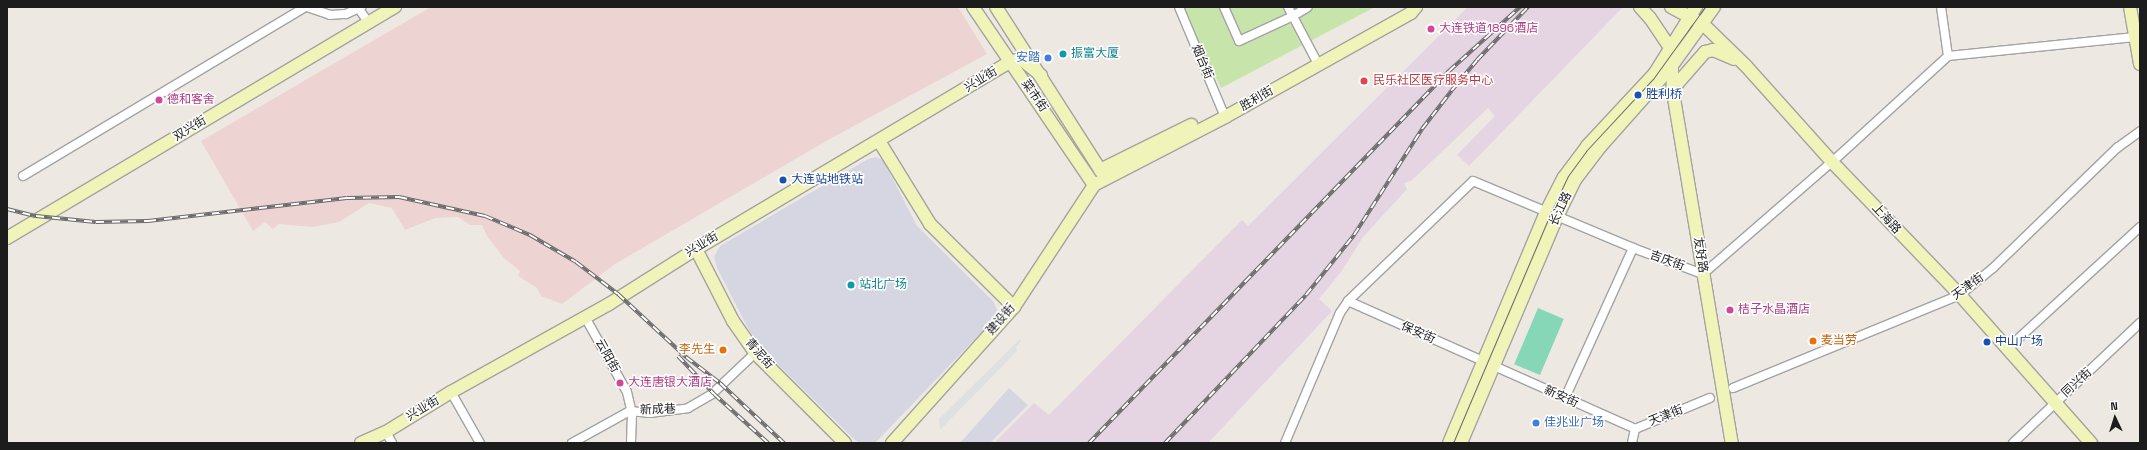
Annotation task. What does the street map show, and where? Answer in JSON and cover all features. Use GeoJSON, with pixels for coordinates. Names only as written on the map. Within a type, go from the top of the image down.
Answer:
{"type":"FeatureCollection","features":[{"type":"Feature","properties":{"kind":"main road","name":"双兴街"},"geometry":{"type":"LineString","coordinates":[[7,238],[395,7]]}},
{"type":"Feature","properties":{"kind":"main road","name":"菜市街"},"geometry":{"type":"LineString","coordinates":[[974,7],[1094,185]]}},
{"type":"Feature","properties":{"kind":"main road"},"geometry":{"type":"LineString","coordinates":[[996,7],[1103,174]]}},
{"type":"Feature","properties":{"kind":"main road"},"geometry":{"type":"LineString","coordinates":[[1640,7],[1650,18],[1671,49]]}},
{"type":"Feature","properties":{"kind":"main road","name":"上海路"},"geometry":{"type":"LineString","coordinates":[[1672,7],[1693,12],[1703,24],[1746,66],[1832,162],[1960,295],[2091,443]]}},
{"type":"Feature","properties":{"kind":"main road","name":"长江路"},"geometry":{"type":"LineString","coordinates":[[1552,214],[1588,162],[1671,66],[1714,7]]}},
{"type":"Feature","properties":{"kind":"main road"},"geometry":{"type":"LineString","coordinates":[[2130,7],[2140,61]]}},
{"type":"Feature","properties":{"kind":"main road","name":"胜利街"},"geometry":{"type":"LineString","coordinates":[[1094,185],[1103,174],[1224,114],[1408,8]]}},
{"type":"Feature","properties":{"kind":"main road","name":"长江路"},"geometry":{"type":"LineString","coordinates":[[1449,443],[1488,364],[1573,163],[1655,73],[1693,12]]}},
{"type":"Feature","properties":{"kind":"main road","name":"友好路"},"geometry":{"type":"LineString","coordinates":[[1671,49],[1673,92],[1732,443]]}},
{"type":"Feature","properties":{"kind":"main road"},"geometry":{"type":"LineString","coordinates":[[1673,92],[1677,84],[1705,52],[1714,50],[1746,66]]}},
{"type":"Feature","properties":{"kind":"main road","name":"兴业街"},"geometry":{"type":"LineString","coordinates":[[361,443],[386,432],[451,392],[585,317],[696,249],[1010,62],[1021,59],[1040,75]]}},
{"type":"Feature","properties":{"kind":"main road"},"geometry":{"type":"LineString","coordinates":[[879,141],[930,224],[1014,307]]}},
{"type":"Feature","properties":{"kind":"main road","name":"建设街"},"geometry":{"type":"LineString","coordinates":[[892,443],[1014,307],[1094,185]]}},
{"type":"Feature","properties":{"kind":"main road","name":"青泥街"},"geometry":{"type":"LineString","coordinates":[[696,249],[732,320],[755,353],[845,443]]}},
{"type":"Feature","properties":{"kind":"main road","name":"长江路"},"geometry":{"type":"LineString","coordinates":[[1461,443],[1488,364]]}},
{"type":"Feature","properties":{"kind":"street"},"geometry":{"type":"LineString","coordinates":[[23,176],[306,7],[330,15],[346,14],[360,8],[368,22]]}},
{"type":"Feature","properties":{"kind":"street","name":"烟台街"},"geometry":{"type":"LineString","coordinates":[[1179,7],[1224,114]]}},
{"type":"Feature","properties":{"kind":"street"},"geometry":{"type":"LineString","coordinates":[[1224,7],[1239,41],[1293,16],[1308,7]]}},
{"type":"Feature","properties":{"kind":"street"},"geometry":{"type":"LineString","coordinates":[[1288,7],[1316,61]]}},
{"type":"Feature","properties":{"kind":"street"},"geometry":{"type":"LineString","coordinates":[[1941,7],[1948,56]]}},
{"type":"Feature","properties":{"kind":"street"},"geometry":{"type":"LineString","coordinates":[[1703,274],[1832,162],[1948,56],[2135,37]]}},
{"type":"Feature","properties":{"kind":"street","name":"天津街"},"geometry":{"type":"LineString","coordinates":[[1733,388],[1960,295],[1993,268],[2117,148],[2140,131]]}},
{"type":"Feature","properties":{"kind":"street","name":"吉庆街"},"geometry":{"type":"LineString","coordinates":[[1348,301],[1473,181],[1633,248],[1703,274]]}},
{"type":"Feature","properties":{"kind":"street"},"geometry":{"type":"LineString","coordinates":[[2008,348],[2140,227]]}},
{"type":"Feature","properties":{"kind":"street"},"geometry":{"type":"LineString","coordinates":[[1565,398],[1633,248]]}},
{"type":"Feature","properties":{"kind":"street"},"geometry":{"type":"LineString","coordinates":[[1285,443],[1340,313],[1348,301]]}},
{"type":"Feature","properties":{"kind":"street","name":"保安街"},"geometry":{"type":"LineString","coordinates":[[1348,301],[1488,364]]}},
{"type":"Feature","properties":{"kind":"street","name":"云阳街"},"geometry":{"type":"LineString","coordinates":[[585,317],[627,392],[630,411],[631,443]]}},
{"type":"Feature","properties":{"kind":"street","name":"同兴街"},"geometry":{"type":"LineString","coordinates":[[2013,443],[2140,323]]}},
{"type":"Feature","properties":{"kind":"street","name":"新成巷"},"geometry":{"type":"LineString","coordinates":[[572,443],[630,411],[650,413],[688,408],[712,394],[755,353]]}},
{"type":"Feature","properties":{"kind":"street","name":"新安街"},"geometry":{"type":"LineString","coordinates":[[1488,364],[1635,429]]}},
{"type":"Feature","properties":{"kind":"street"},"geometry":{"type":"LineString","coordinates":[[451,392],[480,443]]}},
{"type":"Feature","properties":{"kind":"street","name":"天津街"},"geometry":{"type":"LineString","coordinates":[[1632,443],[1635,429],[1710,398]]}},
{"type":"Feature","properties":{"kind":"street"},"geometry":{"type":"LineString","coordinates":[[386,432],[392,443]]}},
{"type":"Feature","properties":{"kind":"shaded area"},"geometry":{"type":"Polygon","coordinates":[[[431,7],[958,7],[987,54],[828,140],[615,264],[562,304],[541,296],[537,288],[518,276],[520,271],[504,258],[487,236],[482,225],[470,225],[458,217],[435,218],[405,230],[392,208],[369,203],[339,222],[312,227],[279,224],[273,229],[265,222],[253,231],[201,141],[431,7]]]}},
{"type":"Feature","properties":{"kind":"shaded area"},"geometry":{"type":"Polygon","coordinates":[[[1468,7],[1623,7],[1469,166],[1457,155],[1495,116],[1488,108],[1411,181],[1404,183],[1407,189],[1363,237],[1341,272],[1319,299],[1332,311],[1208,443],[994,443],[1034,403],[1049,415],[1242,220],[1248,226],[1468,7]]]}},
{"type":"Feature","properties":{"kind":"shaded area","name":"站北广场"},"geometry":{"type":"Polygon","coordinates":[[[876,157],[883,160],[917,226],[993,301],[997,310],[994,319],[878,440],[874,443],[860,443],[855,440],[765,352],[749,330],[717,268],[714,257],[720,246],[868,159],[876,157]]]}},
{"type":"Feature","properties":{"kind":"shaded area"},"geometry":{"type":"Polygon","coordinates":[[[1021,338],[1021,341],[1016,347],[1017,351],[940,430],[939,419],[1021,338]]]}},
{"type":"Feature","properties":{"kind":"shaded area"},"geometry":{"type":"Polygon","coordinates":[[[1009,388],[1028,405],[990,443],[960,443],[1009,388]]]}},
{"type":"Feature","properties":{"kind":"green space"},"geometry":{"type":"Polygon","coordinates":[[[1181,7],[1375,7],[1221,88],[1181,7]]]}},
{"type":"Feature","properties":{"kind":"green space"},"geometry":{"type":"Polygon","coordinates":[[[1538,308],[1564,319],[1540,375],[1514,364],[1538,308]]]}},
{"type":"Feature","properties":{"kind":"tram line"},"geometry":{"type":"LineString","coordinates":[[1453,443],[1550,214],[1568,176],[1586,151],[1653,79],[1705,7]]}},
{"type":"Feature","properties":{"kind":"railway"},"geometry":{"type":"LineString","coordinates":[[1089,443],[1449,71],[1520,7]]}},
{"type":"Feature","properties":{"kind":"railway"},"geometry":{"type":"LineString","coordinates":[[1165,443],[1306,295],[1354,235],[1422,129],[1452,90],[1477,60],[1528,7]]}},
{"type":"Feature","properties":{"kind":"railway"},"geometry":{"type":"LineString","coordinates":[[7,209],[36,216],[96,222],[148,221],[347,198],[399,197],[485,216],[530,235],[576,262],[618,294],[686,357],[720,383],[784,443]]}},
{"type":"Feature","properties":{"kind":"railway"},"geometry":{"type":"LineString","coordinates":[[678,356],[714,394],[768,443]]}},
{"type":"Feature","properties":{"kind":"place","name":"大连铁道1896酒店"},"geometry":{"type":"Point","coordinates":[1431,29]}},
{"type":"Feature","properties":{"kind":"place","name":"振富大厦"},"geometry":{"type":"Point","coordinates":[1063,54]}},
{"type":"Feature","properties":{"kind":"place","name":"安踏"},"geometry":{"type":"Point","coordinates":[1048,58]}},
{"type":"Feature","properties":{"kind":"place","name":"民乐社区医疗服务中心"},"geometry":{"type":"Point","coordinates":[1364,81]}},
{"type":"Feature","properties":{"kind":"place","name":"胜利桥"},"geometry":{"type":"Point","coordinates":[1638,95]}},
{"type":"Feature","properties":{"kind":"place","name":"德和客舍"},"geometry":{"type":"Point","coordinates":[159,100]}},
{"type":"Feature","properties":{"kind":"place","name":"大连站地铁站"},"geometry":{"type":"Point","coordinates":[783,180]}},
{"type":"Feature","properties":{"kind":"place","name":"站北广场"},"geometry":{"type":"Point","coordinates":[851,285]}},
{"type":"Feature","properties":{"kind":"place","name":"桔子水晶酒店"},"geometry":{"type":"Point","coordinates":[1730,310]}},
{"type":"Feature","properties":{"kind":"place","name":"麦当劳"},"geometry":{"type":"Point","coordinates":[1813,341]}},
{"type":"Feature","properties":{"kind":"place","name":"中山广场"},"geometry":{"type":"Point","coordinates":[1987,342]}},
{"type":"Feature","properties":{"kind":"place","name":"李先生"},"geometry":{"type":"Point","coordinates":[723,350]}},
{"type":"Feature","properties":{"kind":"place","name":"大连唐银大酒店"},"geometry":{"type":"Point","coordinates":[620,383]}},
{"type":"Feature","properties":{"kind":"place","name":"佳兆业广场"},"geometry":{"type":"Point","coordinates":[1536,423]}}]}
